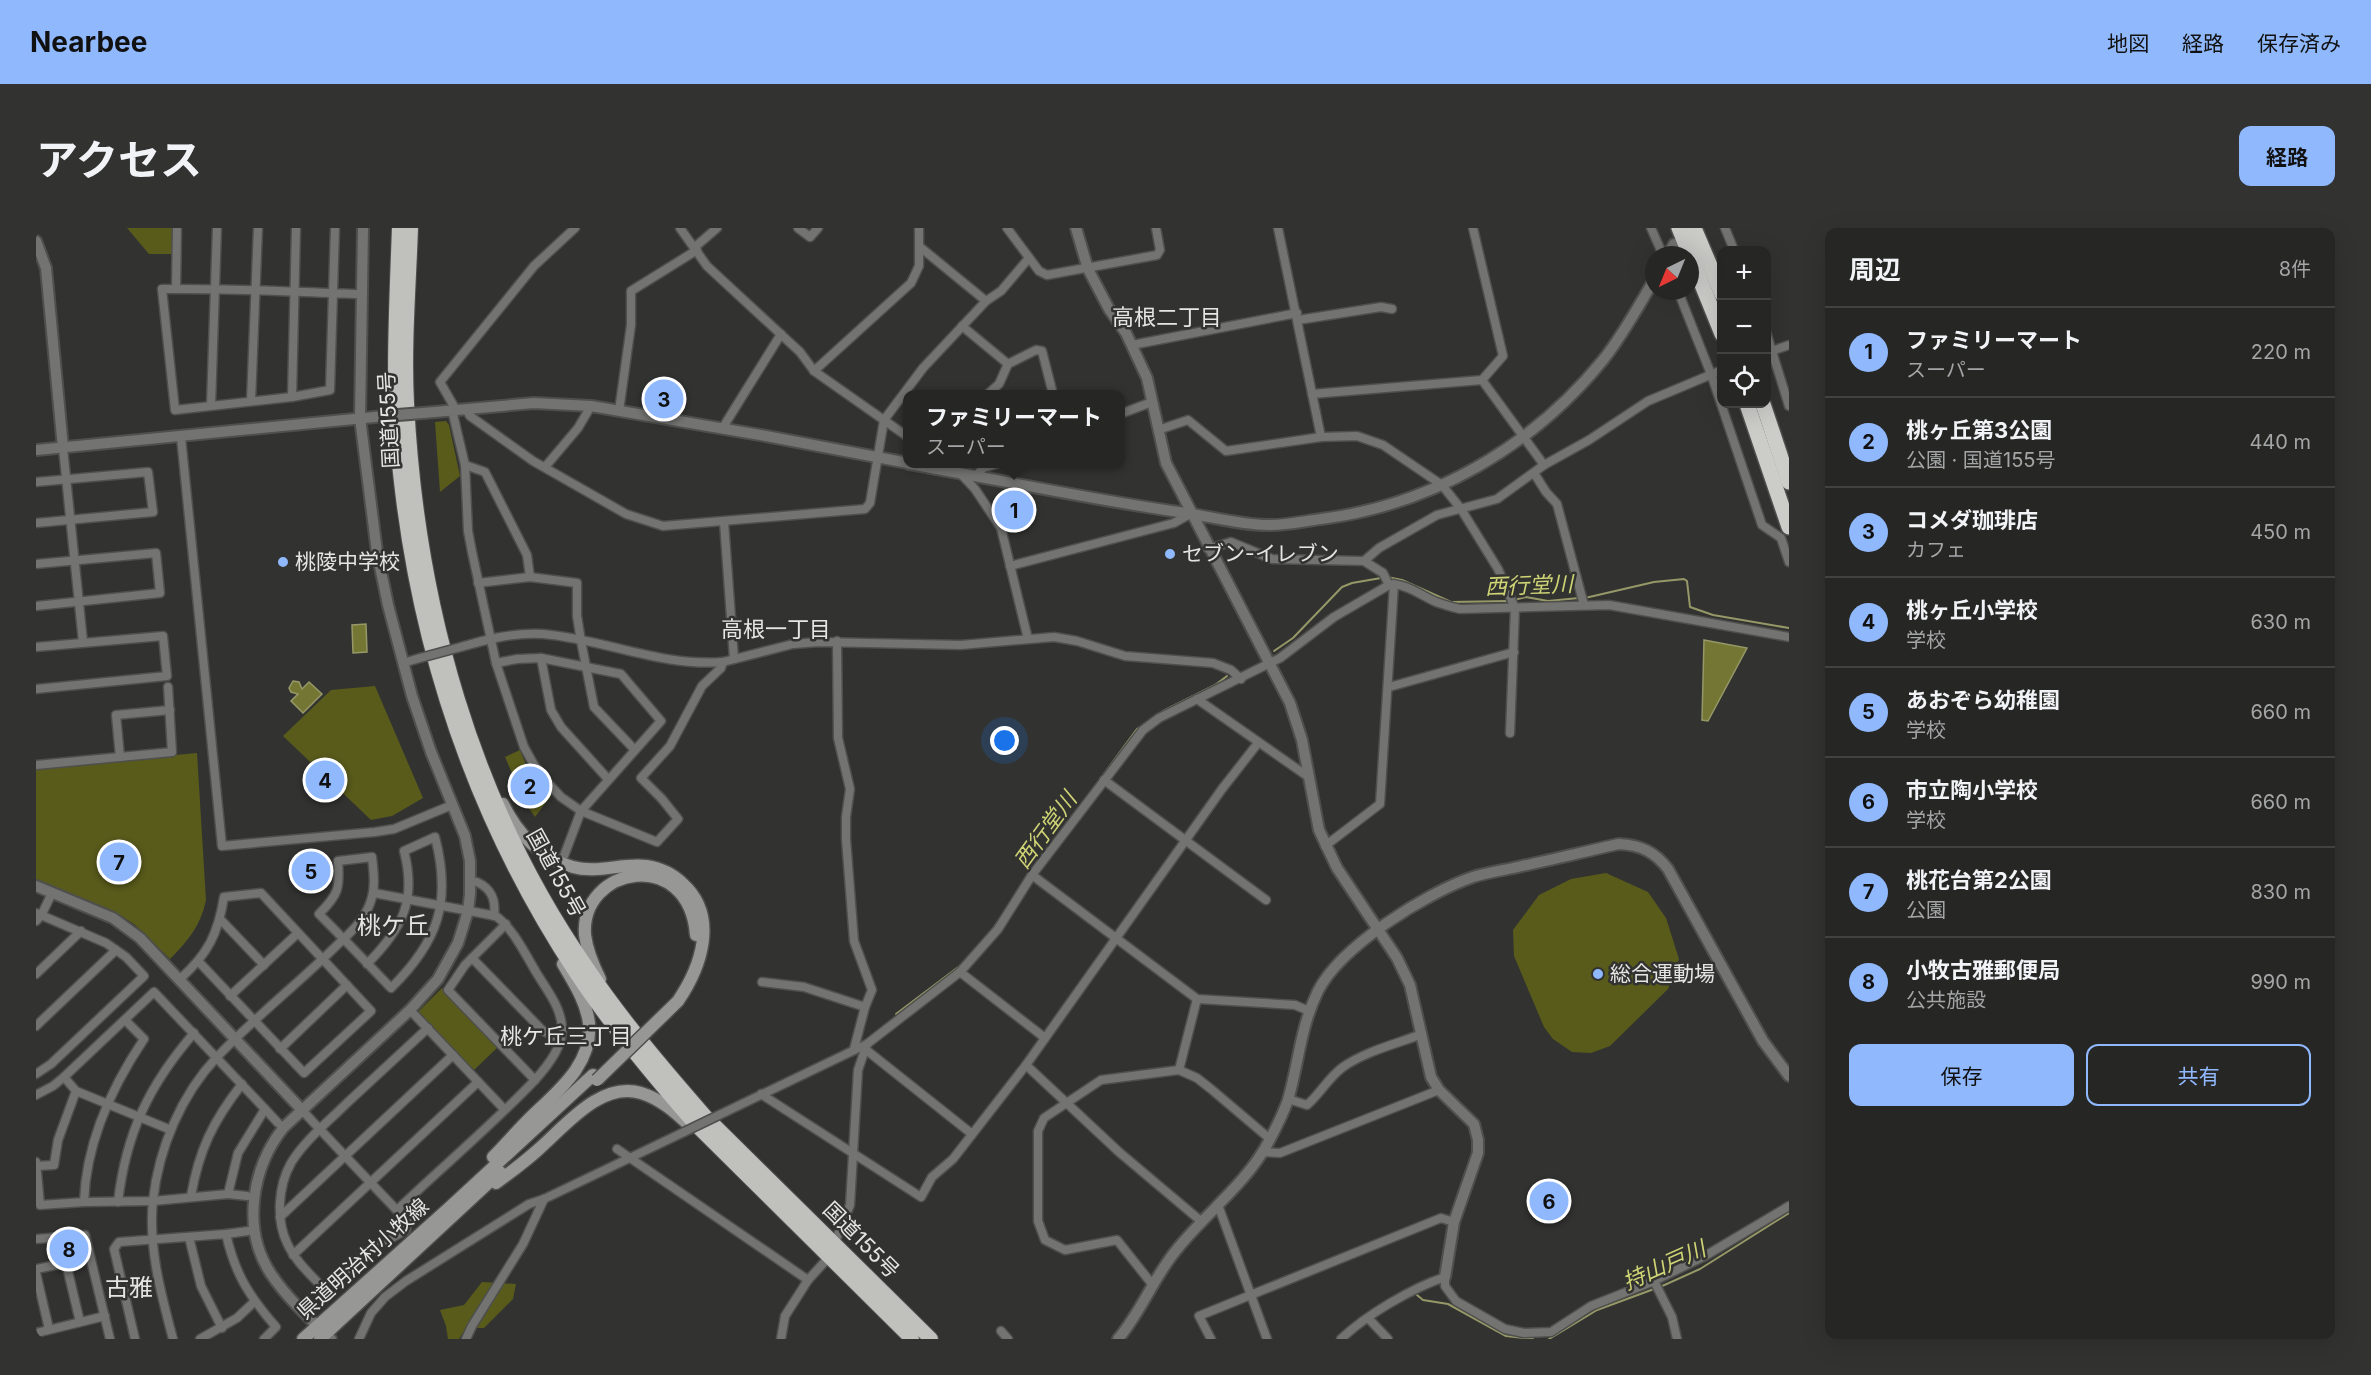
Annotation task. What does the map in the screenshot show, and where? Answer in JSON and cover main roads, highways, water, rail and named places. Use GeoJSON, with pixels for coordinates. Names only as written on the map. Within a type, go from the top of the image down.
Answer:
{"type":"FeatureCollection","features":[{"type":"Feature","properties":{"kind":"highway","name":"国道155号"},"geometry":{"type":"LineString","coordinates":[[399,228],[395,348],[400,469],[410,548],[423,618],[445,701],[470,773],[504,850],[546,925],[595,1001],[664,1089],[694,1123],[911,1338]]}},
{"type":"Feature","properties":{"kind":"highway","name":"国道155号"},"geometry":{"type":"LineString","coordinates":[[411,228],[407,400],[412,477],[421,546],[435,618],[459,704],[482,771],[513,842],[561,927],[616,1008],[706,1117],[931,1339]]}},
{"type":"Feature","properties":{"kind":"highway"},"geometry":{"type":"LineString","coordinates":[[1679,228],[1717,322]]}},
{"type":"Feature","properties":{"kind":"highway"},"geometry":{"type":"LineString","coordinates":[[1695,228],[1717,282]]}},
{"type":"Feature","properties":{"kind":"highway"},"geometry":{"type":"LineString","coordinates":[[1748,408],[1788,524]]}},
{"type":"Feature","properties":{"kind":"highway"},"geometry":{"type":"LineString","coordinates":[[1764,408],[1789,482]]}},
{"type":"Feature","properties":{"kind":"main road"},"geometry":{"type":"LineString","coordinates":[[452,1212],[676,999],[694,975],[703,943],[702,917],[692,894],[673,876],[656,868],[633,865],[595,870],[574,868],[556,861],[539,850],[523,835],[509,816],[459,704]]}},
{"type":"Feature","properties":{"kind":"main road"},"geometry":{"type":"LineString","coordinates":[[616,1008],[589,953],[585,933],[591,906],[598,896],[616,882],[634,875],[650,876],[668,882],[681,892],[691,911],[696,933],[695,950],[676,999]]}},
{"type":"Feature","properties":{"kind":"main road"},"geometry":{"type":"LineString","coordinates":[[452,1212],[490,1161],[576,1070],[587,1047],[589,1022],[584,1001],[554,948],[546,925]]}},
{"type":"Feature","properties":{"kind":"main road"},"geometry":{"type":"LineString","coordinates":[[452,1212],[529,1158],[591,1104],[610,1094],[620,1092],[639,1092],[668,1107],[756,1185]]}},
{"type":"Feature","properties":{"kind":"main road","name":"県道明治村小牧線"},"geometry":{"type":"LineString","coordinates":[[303,1339],[323,1334],[452,1212]]}},
{"type":"Feature","properties":{"kind":"waterway","name":"西行堂川"},"geometry":{"type":"LineString","coordinates":[[1387,577],[1402,580],[1451,602],[1508,601]]}},
{"type":"Feature","properties":{"kind":"waterway","name":"西行堂川"},"geometry":{"type":"LineString","coordinates":[[1274,651],[1293,638],[1342,587],[1381,578]]}},
{"type":"Feature","properties":{"kind":"waterway","name":"西行堂川"},"geometry":{"type":"LineString","coordinates":[[1585,598],[1654,582],[1684,579],[1687,581],[1690,607],[1713,615],[1789,628]]}},
{"type":"Feature","properties":{"kind":"waterway","name":"西行堂川"},"geometry":{"type":"LineString","coordinates":[[1514,600],[1526,597],[1548,601],[1579,598]]}},
{"type":"Feature","properties":{"kind":"waterway","name":"西行堂川"},"geometry":{"type":"LineString","coordinates":[[1163,711],[1215,685],[1227,676]]}},
{"type":"Feature","properties":{"kind":"waterway","name":"西行堂川"},"geometry":{"type":"LineString","coordinates":[[1081,805],[1137,729],[1156,716]]}},
{"type":"Feature","properties":{"kind":"waterway","name":"西行堂川"},"geometry":{"type":"LineString","coordinates":[[992,930],[1001,917]]}},
{"type":"Feature","properties":{"kind":"waterway","name":"西行堂川"},"geometry":{"type":"LineString","coordinates":[[896,1014],[961,965]]}},
{"type":"Feature","properties":{"kind":"waterway","name":"持山戸川"},"geometry":{"type":"LineString","coordinates":[[1660,1287],[1700,1269],[1789,1213]]}},
{"type":"Feature","properties":{"kind":"waterway","name":"持山戸川"},"geometry":{"type":"LineString","coordinates":[[1549,1339],[1597,1310],[1654,1289]]}},
{"type":"Feature","properties":{"kind":"waterway","name":"持山戸川"},"geometry":{"type":"LineString","coordinates":[[1417,1295],[1423,1300],[1448,1304],[1506,1336],[1533,1339]]}},
{"type":"Feature","properties":{"kind":"place","name":"コメダ珈琲店"},"geometry":{"type":"Point","coordinates":[664,399]}},
{"type":"Feature","properties":{"kind":"place","name":"ファミリーマート"},"geometry":{"type":"Point","coordinates":[1014,510]}},
{"type":"Feature","properties":{"kind":"place","name":"セブン-イレブン"},"geometry":{"type":"Point","coordinates":[1170,554]}},
{"type":"Feature","properties":{"kind":"place","name":"桃陵中学校"},"geometry":{"type":"Point","coordinates":[283,562]}},
{"type":"Feature","properties":{"kind":"place","name":"桃ヶ丘小学校"},"geometry":{"type":"Point","coordinates":[325,780]}},
{"type":"Feature","properties":{"kind":"place","name":"桃ヶ丘第3公園"},"geometry":{"type":"Point","coordinates":[530,786]}},
{"type":"Feature","properties":{"kind":"place","name":"桃花台第2公園"},"geometry":{"type":"Point","coordinates":[119,862]}},
{"type":"Feature","properties":{"kind":"place","name":"あおぞら幼稚園"},"geometry":{"type":"Point","coordinates":[311,871]}},
{"type":"Feature","properties":{"kind":"place","name":"総合運動場"},"geometry":{"type":"Point","coordinates":[1598,974]}},
{"type":"Feature","properties":{"kind":"place","name":"市立陶小学校"},"geometry":{"type":"Point","coordinates":[1549,1201]}},
{"type":"Feature","properties":{"kind":"place","name":"小牧古雅郵便局"},"geometry":{"type":"Point","coordinates":[69,1249]}},
{"type":"Feature","properties":{"kind":"district","name":"高根二丁目"},"geometry":{"type":"Point","coordinates":[1167,317]}},
{"type":"Feature","properties":{"kind":"district","name":"高根一丁目"},"geometry":{"type":"Point","coordinates":[776,629]}},
{"type":"Feature","properties":{"kind":"district","name":"桃ケ丘"},"geometry":{"type":"Point","coordinates":[393,926]}},
{"type":"Feature","properties":{"kind":"district","name":"桃ケ丘三丁目"},"geometry":{"type":"Point","coordinates":[566,1036]}},
{"type":"Feature","properties":{"kind":"district","name":"古雅"},"geometry":{"type":"Point","coordinates":[129,1288]}}]}
